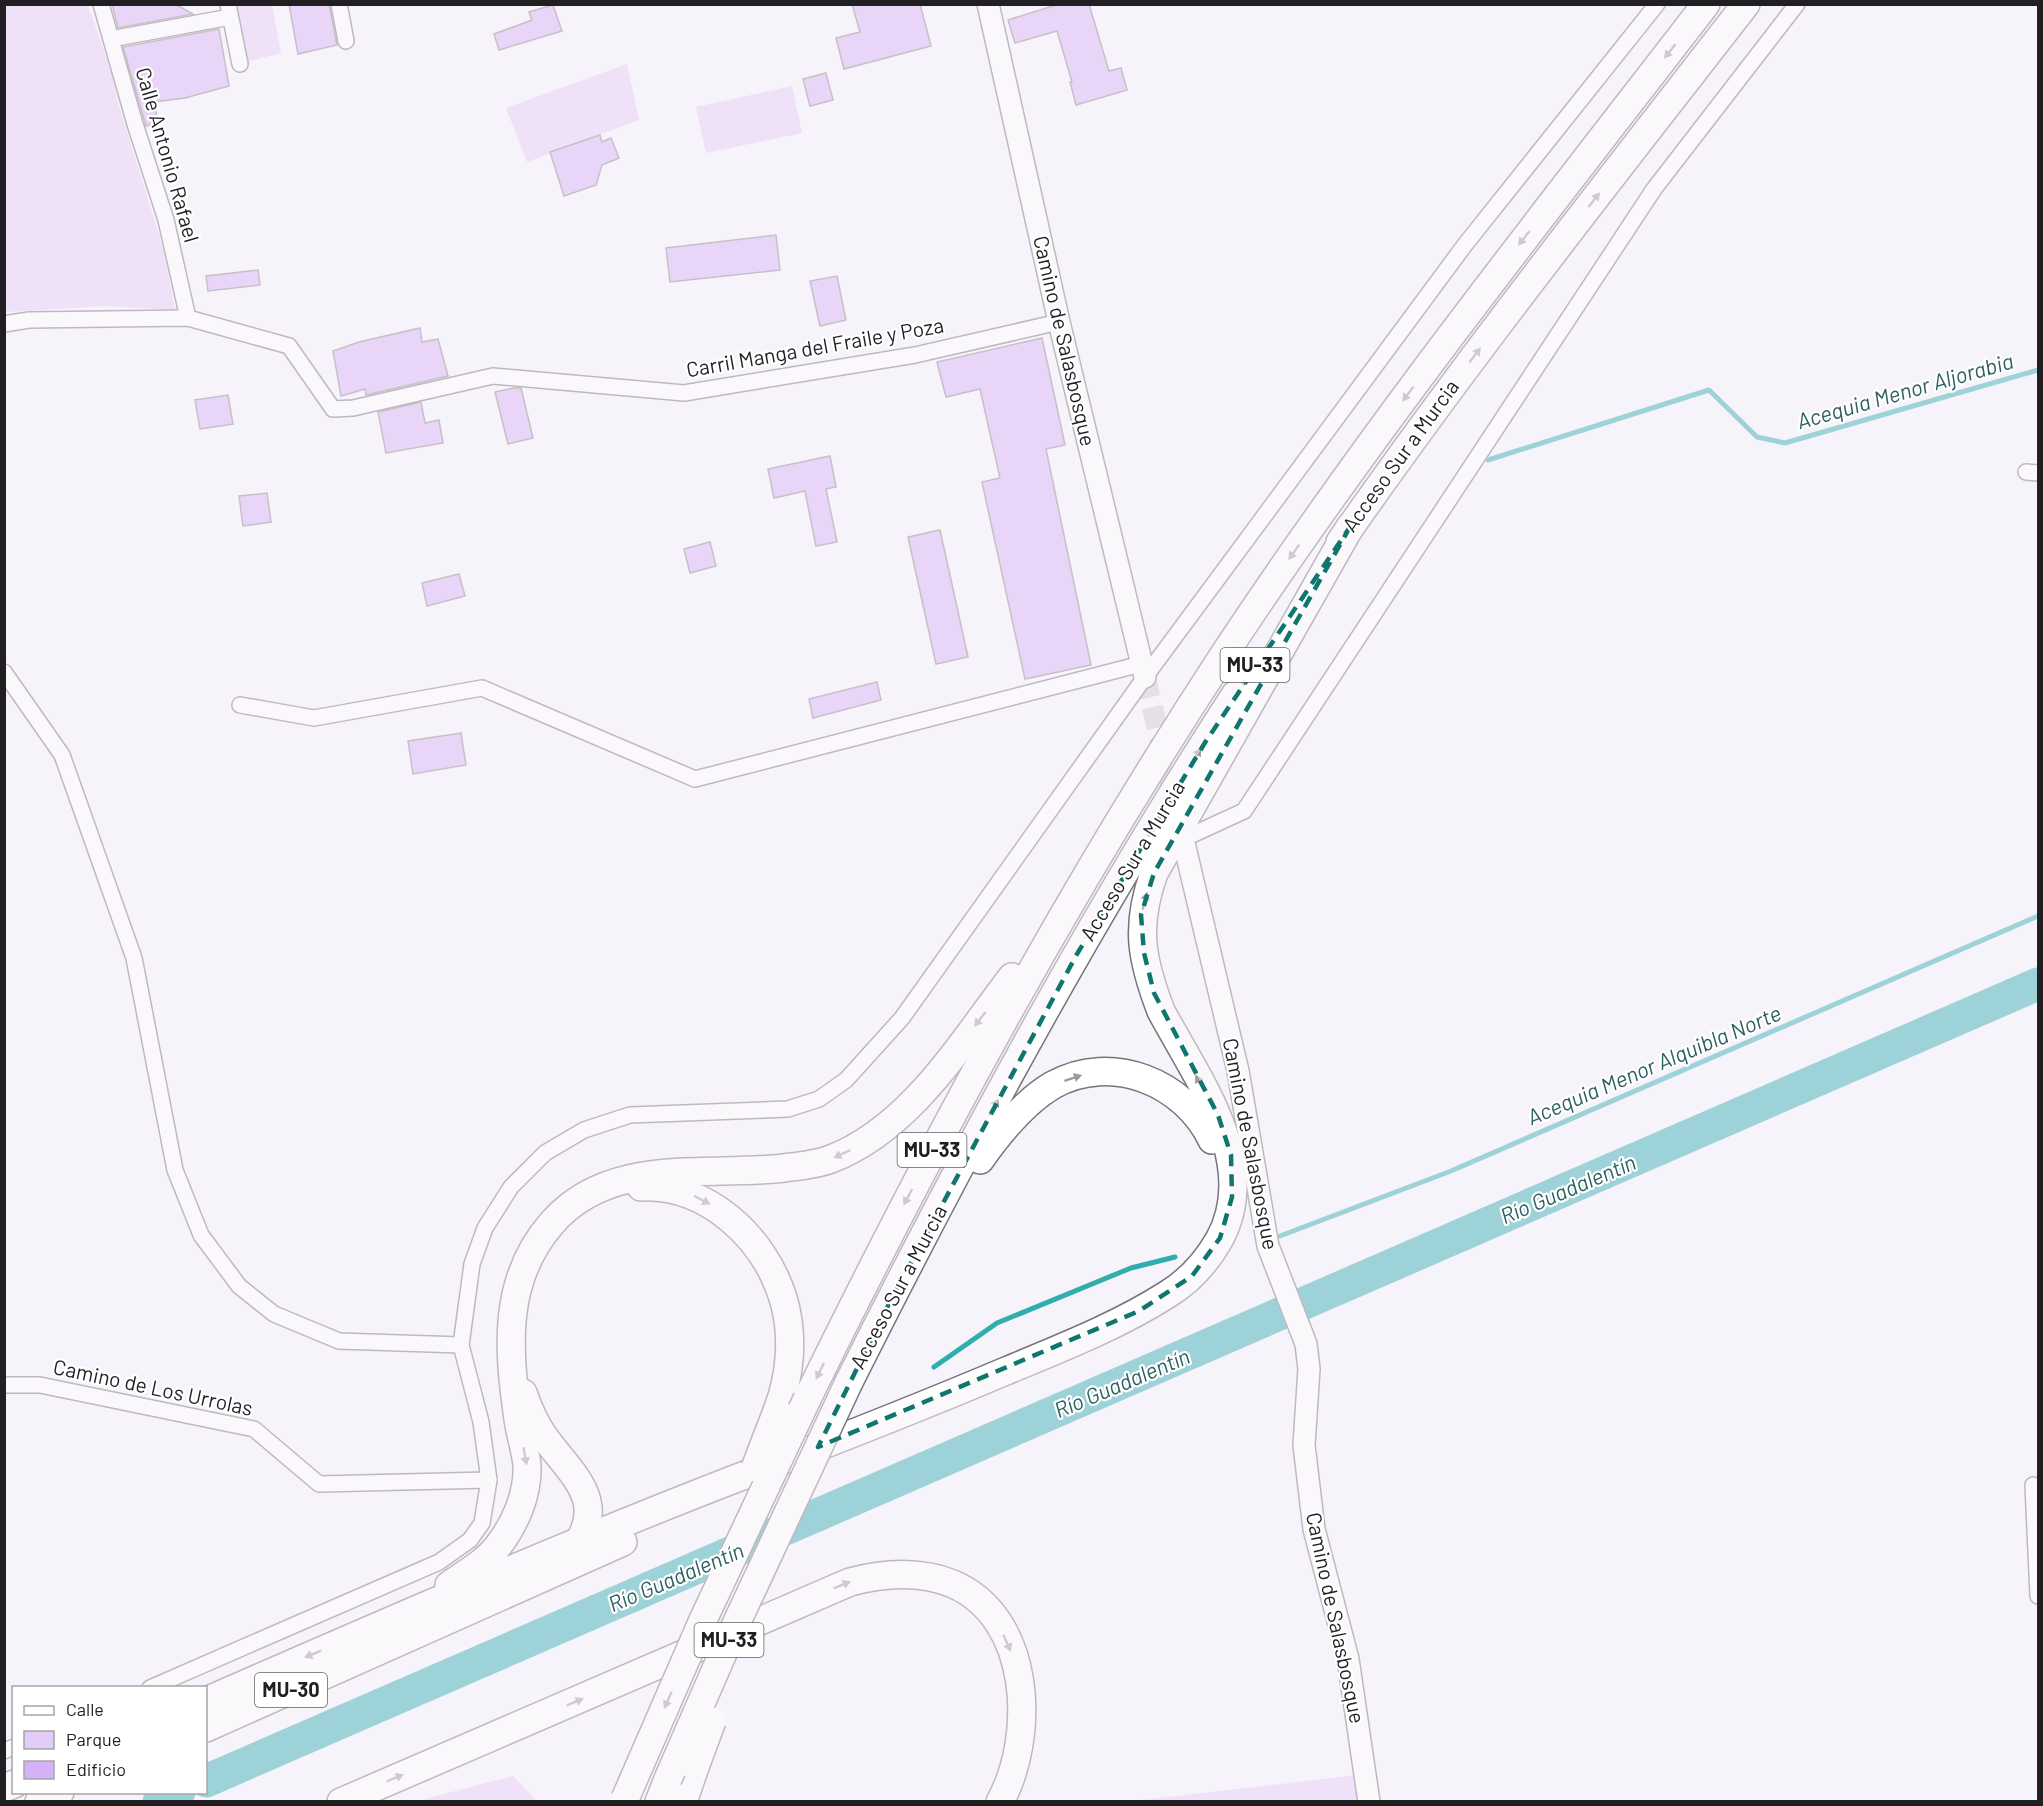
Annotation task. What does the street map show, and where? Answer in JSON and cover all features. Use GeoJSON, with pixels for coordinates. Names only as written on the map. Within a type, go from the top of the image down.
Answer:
{"type":"FeatureCollection","features":[{"type":"Feature","properties":{"kind":"highway","name":"Acceso Sur a Murcia"},"geometry":{"type":"LineString","coordinates":[[625,1800],[703,1620],[888,1233],[1067,906],[1218,664],[1323,511],[1501,269],[1706,4]]}},
{"type":"Feature","properties":{"kind":"highway","name":"Acceso Sur a Murcia"},"geometry":{"type":"LineString","coordinates":[[663,1790],[849,1382],[1046,1008],[1142,845],[1251,671],[1350,527],[1525,288],[1746,4]]}},
{"type":"Feature","properties":{"kind":"highway"},"geometry":{"type":"LineString","coordinates":[[372,1641],[914,1410],[1138,1311],[1171,1293],[1192,1276],[1220,1238],[1232,1197],[1234,1177],[1231,1155],[1218,1115],[1154,993],[1144,953],[1141,915],[1154,873],[1350,527]]}},
{"type":"Feature","properties":{"kind":"highway"},"geometry":{"type":"LineString","coordinates":[[372,1641],[497,1549],[515,1518],[523,1499],[527,1465],[510,1356],[510,1327],[523,1272],[542,1234],[556,1218],[584,1197],[623,1180],[655,1173],[771,1170],[805,1166],[829,1160],[870,1139],[906,1109],[947,1061],[1067,906]]}},
{"type":"Feature","properties":{"kind":"highway"},"geometry":{"type":"LineString","coordinates":[[892,1298],[997,1136],[1036,1098],[1053,1085],[1087,1074],[1128,1074],[1148,1079],[1166,1087],[1193,1109],[1212,1140],[1222,1172],[1223,1204],[1220,1238]]}},
{"type":"Feature","properties":{"kind":"highway"},"geometry":{"type":"LineString","coordinates":[[584,1197],[628,1187],[663,1188],[684,1192],[719,1210],[747,1235],[772,1273],[783,1298],[788,1323],[788,1368],[777,1411],[703,1620]]}},
{"type":"Feature","properties":{"kind":"highway"},"geometry":{"type":"LineString","coordinates":[[510,1356],[533,1417],[584,1488],[588,1510],[580,1541]]}},
{"type":"Feature","properties":{"kind":"highway"},"geometry":{"type":"LineString","coordinates":[[372,1641],[560,1562],[580,1541],[914,1410]]}},
{"type":"Feature","properties":{"kind":"highway"},"geometry":{"type":"LineString","coordinates":[[683,1802],[792,1503]]}},
{"type":"Feature","properties":{"kind":"highway"},"geometry":{"type":"LineString","coordinates":[[341,1802],[850,1582],[897,1573],[936,1578],[973,1596],[996,1621],[1012,1652],[1021,1679],[1023,1722],[1012,1770],[1000,1802]]}},
{"type":"Feature","properties":{"kind":"highway","name":"MU-30"},"geometry":{"type":"LineString","coordinates":[[207,1701],[372,1641]]}},
{"type":"Feature","properties":{"kind":"highway","name":"MU-30"},"geometry":{"type":"LineString","coordinates":[[207,1727],[372,1641]]}},
{"type":"Feature","properties":{"kind":"highway"},"geometry":{"type":"LineString","coordinates":[[39,1802],[56,1794]]}},
{"type":"Feature","properties":{"kind":"street","name":"Calle Antonio Rafael"},"geometry":{"type":"LineString","coordinates":[[101,4],[135,124],[166,220],[188,318]]}},
{"type":"Feature","properties":{"kind":"street"},"geometry":{"type":"LineString","coordinates":[[339,4],[346,41]]}},
{"type":"Feature","properties":{"kind":"street","name":"Camino de Salasbosque"},"geometry":{"type":"LineString","coordinates":[[988,4],[1059,322],[1143,670]]}},
{"type":"Feature","properties":{"kind":"street"},"geometry":{"type":"LineString","coordinates":[[155,1686],[439,1562],[471,1540],[482,1523],[489,1480],[481,1422],[461,1345],[472,1264],[485,1228],[511,1187],[545,1153],[584,1130],[630,1115],[788,1109],[819,1099],[846,1080],[902,1018],[1143,670],[1464,246],[1657,4]]}},
{"type":"Feature","properties":{"kind":"street"},"geometry":{"type":"LineString","coordinates":[[1183,839],[1244,811],[1654,189],[1797,4]]}},
{"type":"Feature","properties":{"kind":"street"},"geometry":{"type":"LineString","coordinates":[[111,39],[229,11],[240,64]]}},
{"type":"Feature","properties":{"kind":"street","name":"Carril Manga del Fraile y Poza"},"geometry":{"type":"LineString","coordinates":[[4,324],[29,320],[188,318],[289,346],[333,409],[353,408],[493,376],[684,393],[915,355],[1059,322]]}},
{"type":"Feature","properties":{"kind":"street"},"geometry":{"type":"LineString","coordinates":[[240,705],[314,717],[482,688],[695,779],[1143,670]]}},
{"type":"Feature","properties":{"kind":"street"},"geometry":{"type":"LineString","coordinates":[[4,672],[62,755],[130,947],[175,1170],[201,1235],[239,1286],[274,1314],[328,1337],[339,1341],[461,1345]]}},
{"type":"Feature","properties":{"kind":"street","name":"Camino de Salasbosque"},"geometry":{"type":"LineString","coordinates":[[1183,839],[1238,1071],[1253,1145],[1265,1233],[1306,1344],[1309,1369],[1304,1445],[1314,1529],[1348,1659],[1369,1802]]}},
{"type":"Feature","properties":{"kind":"street","name":"Camino de Los Urrolas"},"geometry":{"type":"LineString","coordinates":[[4,1385],[40,1385],[254,1430],[319,1484],[489,1480]]}},
{"type":"Feature","properties":{"kind":"street"},"geometry":{"type":"LineString","coordinates":[[2034,1485],[2038,1596]]}},
{"type":"Feature","properties":{"kind":"highlighted area"},"geometry":{"type":"Polygon","coordinates":[[[1350,527],[1154,873],[1141,915],[1144,953],[1154,993],[1218,1115],[1231,1155],[1232,1197],[1220,1238],[1192,1276],[1139,1311],[818,1447],[892,1298],[1077,954],[1206,741],[1350,527]]]}},
{"type":"Feature","properties":{"kind":"green space"},"geometry":{"type":"Polygon","coordinates":[[[4,5],[88,5],[114,80],[116,96],[164,251],[175,310],[108,306],[5,312],[4,5]]]}},
{"type":"Feature","properties":{"kind":"green space"},"geometry":{"type":"Polygon","coordinates":[[[235,5],[272,5],[281,53],[246,62],[235,5]]]}},
{"type":"Feature","properties":{"kind":"green space"},"geometry":{"type":"Polygon","coordinates":[[[627,64],[639,120],[527,162],[506,108],[627,64]]]}},
{"type":"Feature","properties":{"kind":"green space"},"geometry":{"type":"Polygon","coordinates":[[[792,86],[802,133],[706,153],[696,107],[792,86]]]}},
{"type":"Feature","properties":{"kind":"green space"},"geometry":{"type":"Polygon","coordinates":[[[1357,1775],[1360,1802],[1125,1802],[1357,1775]]]}},
{"type":"Feature","properties":{"kind":"green space"},"geometry":{"type":"Polygon","coordinates":[[[513,1776],[537,1801],[421,1801],[432,1797],[513,1776]]]}},
{"type":"Feature","properties":{"kind":"building"},"geometry":{"type":"Polygon","coordinates":[[[112,4],[175,4],[193,14],[118,28],[112,4]]]}},
{"type":"Feature","properties":{"kind":"building"},"geometry":{"type":"Polygon","coordinates":[[[289,4],[329,4],[337,45],[298,54],[289,4]]]}},
{"type":"Feature","properties":{"kind":"building"},"geometry":{"type":"Polygon","coordinates":[[[852,4],[920,4],[931,46],[844,69],[836,38],[860,32],[852,4]]]}},
{"type":"Feature","properties":{"kind":"building"},"geometry":{"type":"Polygon","coordinates":[[[1059,4],[1089,4],[1109,71],[1121,68],[1127,90],[1076,105],[1070,82],[1072,82],[1057,31],[1015,43],[1008,20],[1059,4]]]}},
{"type":"Feature","properties":{"kind":"building"},"geometry":{"type":"Polygon","coordinates":[[[553,5],[562,31],[499,50],[494,34],[532,20],[529,12],[553,5]]]}},
{"type":"Feature","properties":{"kind":"building"},"geometry":{"type":"Polygon","coordinates":[[[219,29],[229,86],[185,98],[154,102],[158,123],[146,126],[123,47],[219,29]]]}},
{"type":"Feature","properties":{"kind":"building"},"geometry":{"type":"Polygon","coordinates":[[[826,73],[833,100],[810,106],[803,79],[826,73]]]}},
{"type":"Feature","properties":{"kind":"building"},"geometry":{"type":"Polygon","coordinates":[[[600,135],[602,142],[611,138],[619,158],[602,165],[596,185],[564,196],[550,152],[600,135]]]}},
{"type":"Feature","properties":{"kind":"building"},"geometry":{"type":"Polygon","coordinates":[[[776,235],[780,270],[670,282],[666,248],[776,235]]]}},
{"type":"Feature","properties":{"kind":"building"},"geometry":{"type":"Polygon","coordinates":[[[258,270],[260,285],[208,291],[206,276],[258,270]]]}},
{"type":"Feature","properties":{"kind":"building"},"geometry":{"type":"Polygon","coordinates":[[[837,276],[846,320],[820,326],[810,281],[837,276]]]}},
{"type":"Feature","properties":{"kind":"building"},"geometry":{"type":"Polygon","coordinates":[[[420,328],[422,342],[438,339],[448,376],[366,395],[365,389],[341,396],[333,351],[359,342],[420,328]]]}},
{"type":"Feature","properties":{"kind":"building"},"geometry":{"type":"Polygon","coordinates":[[[1042,338],[1065,445],[1046,449],[1091,665],[1025,679],[982,482],[1000,478],[980,389],[946,397],[937,362],[1042,338]]]}},
{"type":"Feature","properties":{"kind":"building"},"geometry":{"type":"Polygon","coordinates":[[[521,388],[533,438],[508,444],[495,392],[521,388]]]}},
{"type":"Feature","properties":{"kind":"building"},"geometry":{"type":"Polygon","coordinates":[[[228,395],[233,424],[200,429],[195,400],[228,395]]]}},
{"type":"Feature","properties":{"kind":"building"},"geometry":{"type":"Polygon","coordinates":[[[421,402],[425,423],[439,420],[443,443],[386,453],[378,412],[421,402]]]}},
{"type":"Feature","properties":{"kind":"building"},"geometry":{"type":"Polygon","coordinates":[[[830,456],[836,487],[826,489],[837,542],[816,546],[805,491],[774,498],[768,469],[830,456]]]}},
{"type":"Feature","properties":{"kind":"building"},"geometry":{"type":"Polygon","coordinates":[[[267,493],[271,522],[243,526],[239,496],[267,493]]]}},
{"type":"Feature","properties":{"kind":"building"},"geometry":{"type":"Polygon","coordinates":[[[940,530],[968,657],[936,664],[908,537],[940,530]]]}},
{"type":"Feature","properties":{"kind":"building"},"geometry":{"type":"Polygon","coordinates":[[[710,542],[716,566],[690,573],[684,549],[710,542]]]}},
{"type":"Feature","properties":{"kind":"building"},"geometry":{"type":"Polygon","coordinates":[[[459,574],[465,596],[427,606],[422,583],[459,574]]]}},
{"type":"Feature","properties":{"kind":"building"},"geometry":{"type":"Polygon","coordinates":[[[877,682],[881,700],[813,718],[809,699],[877,682]]]}},
{"type":"Feature","properties":{"kind":"building"},"geometry":{"type":"Polygon","coordinates":[[[461,733],[466,765],[413,774],[408,741],[461,733]]]}},
{"type":"Feature","properties":{"kind":"waterway","name":"Acequia Menor Aljorabia"},"geometry":{"type":"LineString","coordinates":[[1488,460],[1709,390],[1757,437],[1785,443],[2038,370]]}},
{"type":"Feature","properties":{"kind":"waterway","name":"Acequia Menor Alquibla Norte"},"geometry":{"type":"LineString","coordinates":[[1280,1236],[1451,1171],[2038,916]]}},
{"type":"Feature","properties":{"kind":"waterway","name":"Río Guadalentín"},"geometry":{"type":"LineString","coordinates":[[207,1781],[2038,984]]}},
{"type":"Feature","properties":{"kind":"waterway","name":"Acequia Menor Alquibla Norte"},"geometry":{"type":"LineString","coordinates":[[934,1367],[997,1323],[1131,1268],[1175,1257]]}},
{"type":"Feature","properties":{"kind":"waterway","name":"Río Guadalentín"},"geometry":{"type":"LineString","coordinates":[[159,1802],[175,1794]]}},
{"type":"Feature","properties":{"kind":"tunnel"},"geometry":{"type":"LineString","coordinates":[[1145,677],[1175,803]]}}]}
